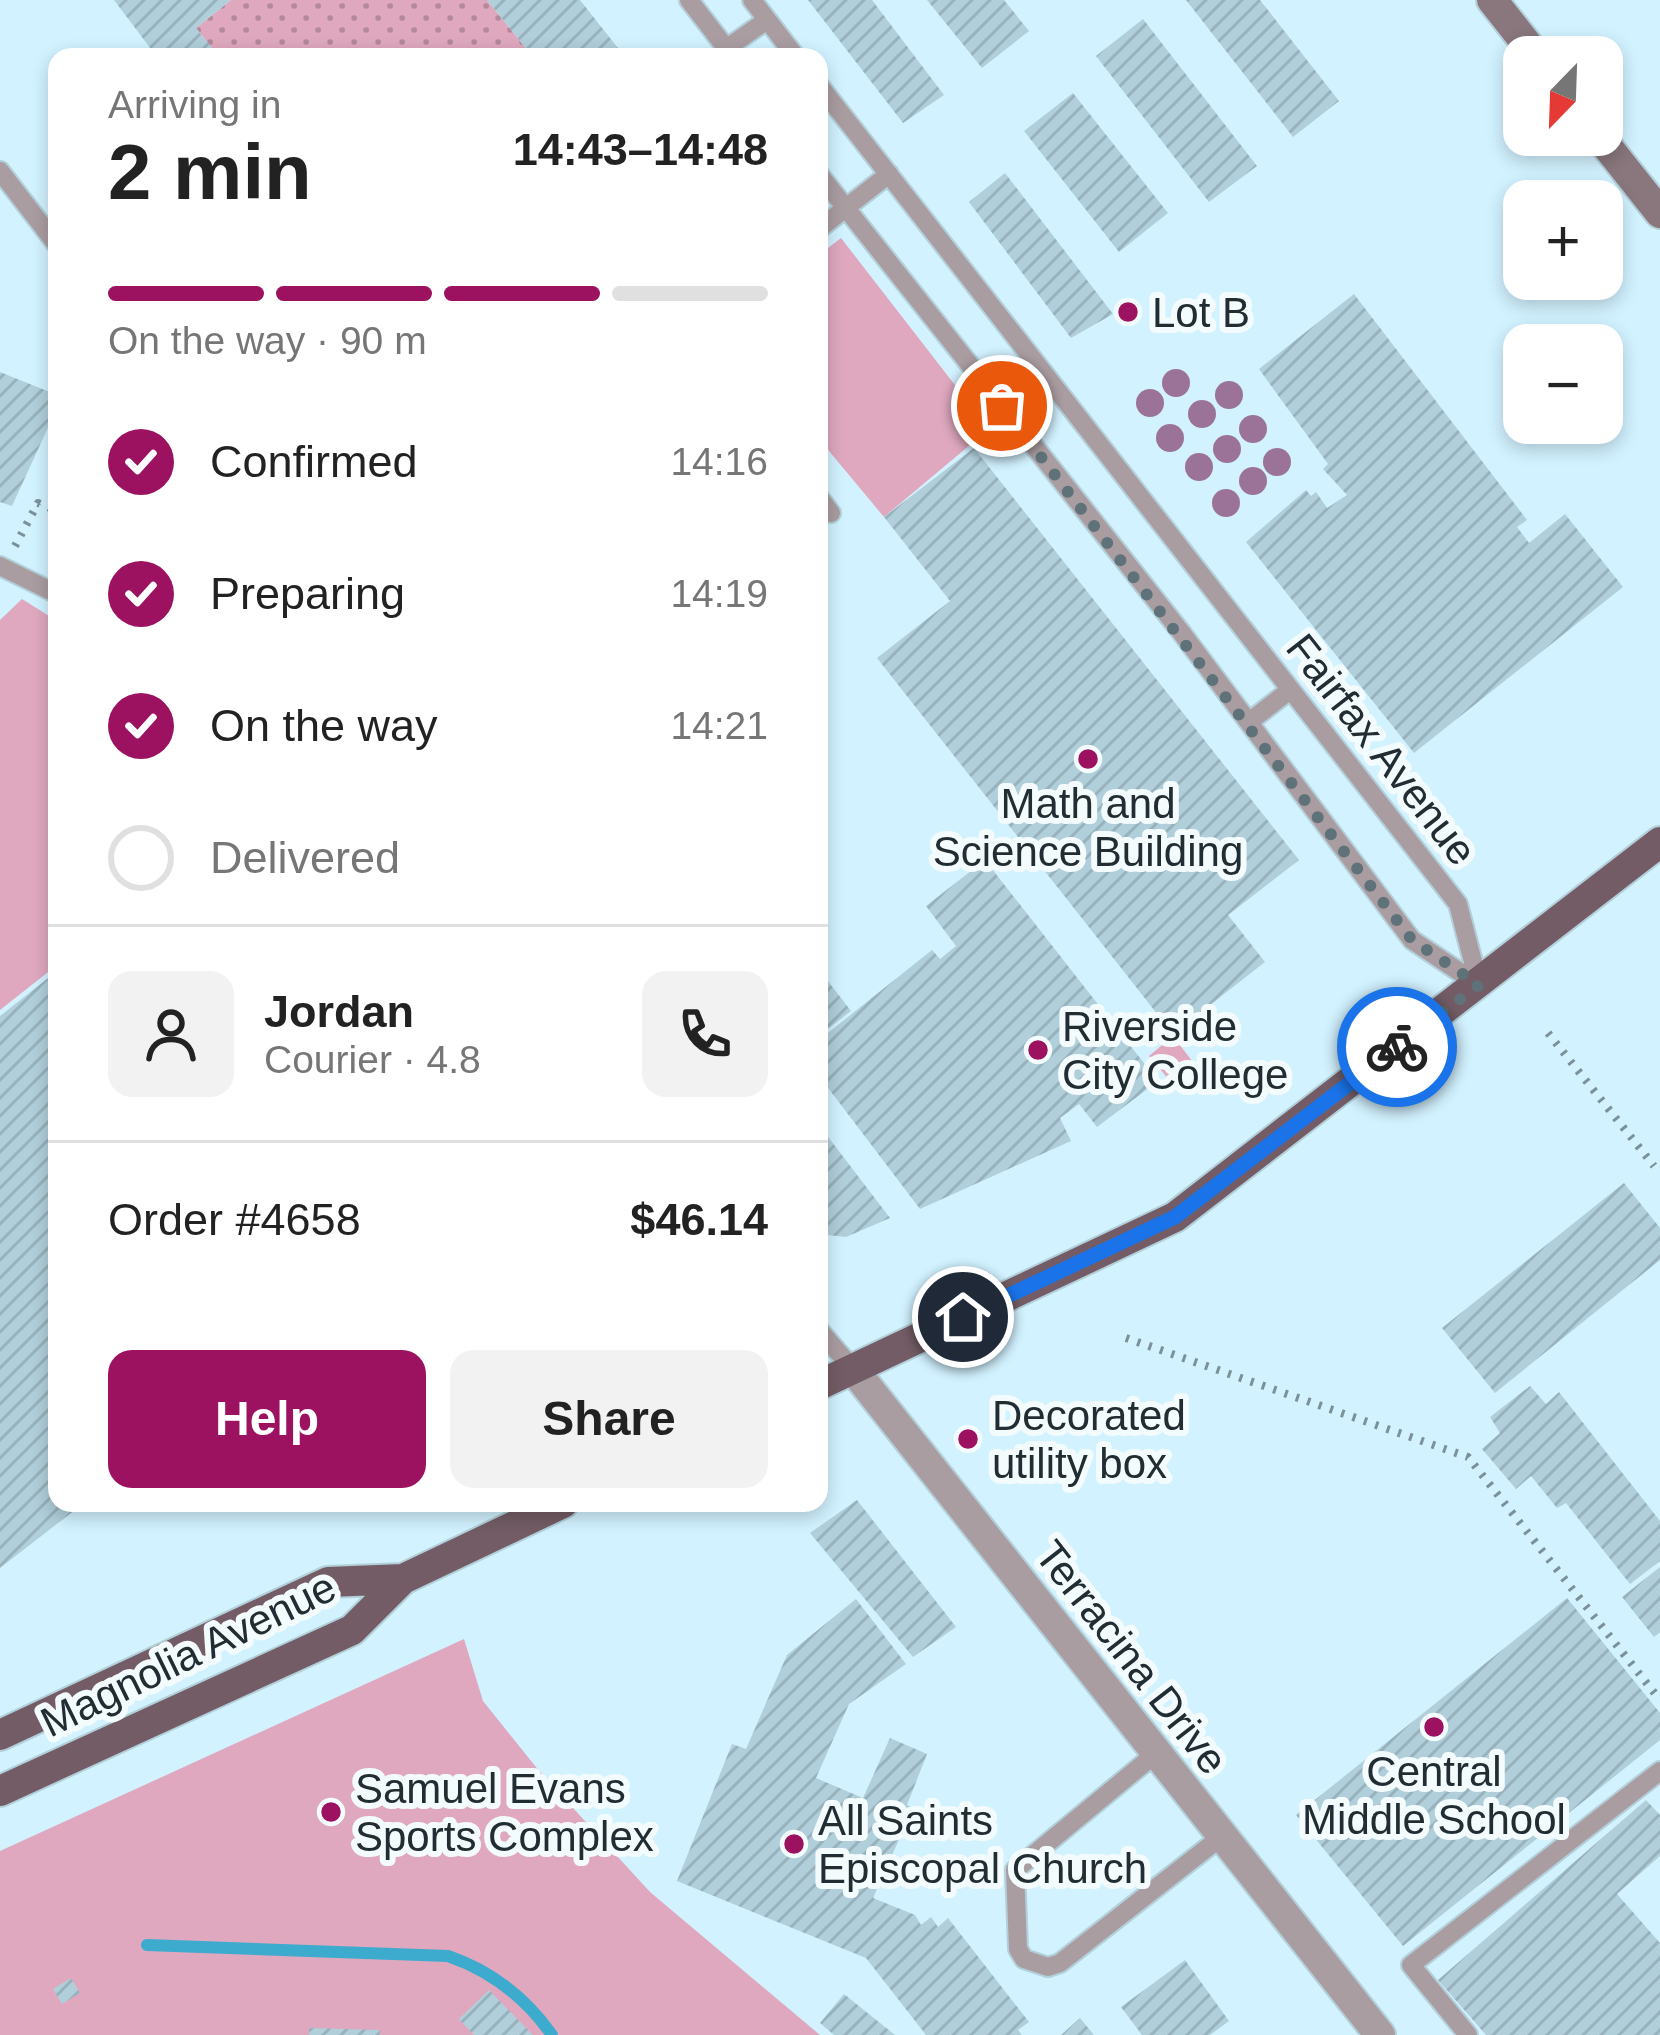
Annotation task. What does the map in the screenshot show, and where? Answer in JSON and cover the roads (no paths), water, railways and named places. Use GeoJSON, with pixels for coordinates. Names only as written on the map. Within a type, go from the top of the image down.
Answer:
{"type":"FeatureCollection","features":[{"type":"Feature","properties":{"kind":"main road"},"geometry":{"type":"LineString","coordinates":[[828,1381],[1175,1217],[1660,842]]}},
{"type":"Feature","properties":{"kind":"main road","name":"Magnolia Avenue"},"geometry":{"type":"LineString","coordinates":[[0,1791],[352,1630],[403,1579],[544,1512]]}},
{"type":"Feature","properties":{"kind":"main road","name":"Magnolia Avenue"},"geometry":{"type":"LineString","coordinates":[[0,1735],[328,1582],[403,1579]]}},
{"type":"Feature","properties":{"kind":"street"},"geometry":{"type":"LineString","coordinates":[[1492,0],[1520,36]]}},
{"type":"Feature","properties":{"kind":"street"},"geometry":{"type":"LineString","coordinates":[[1615,156],[1660,213]]}},
{"type":"Feature","properties":{"kind":"street","name":"Terracina Drive"},"geometry":{"type":"LineString","coordinates":[[854,1369],[1154,1755],[1380,2035]]}},
{"type":"Feature","properties":{"kind":"lane"},"geometry":{"type":"LineString","coordinates":[[689,0],[726,48]]}},
{"type":"Feature","properties":{"kind":"lane"},"geometry":{"type":"LineString","coordinates":[[752,0],[789,48]]}},
{"type":"Feature","properties":{"kind":"lane"},"geometry":{"type":"LineString","coordinates":[[736,48],[767,20]]}},
{"type":"Feature","properties":{"kind":"lane","name":"Fairfax Avenue"},"geometry":{"type":"LineString","coordinates":[[828,96],[1458,904],[1479,985]]}},
{"type":"Feature","properties":{"kind":"lane"},"geometry":{"type":"LineString","coordinates":[[0,171],[8,197],[48,236]]}},
{"type":"Feature","properties":{"kind":"lane"},"geometry":{"type":"LineString","coordinates":[[828,222],[889,174]]}},
{"type":"Feature","properties":{"kind":"lane","name":"Fairfax Avenue"},"geometry":{"type":"LineString","coordinates":[[828,184],[1249,722],[1412,940],[1479,985]]}},
{"type":"Feature","properties":{"kind":"lane"},"geometry":{"type":"LineString","coordinates":[[0,566],[48,590]]}},
{"type":"Feature","properties":{"kind":"lane"},"geometry":{"type":"LineString","coordinates":[[1249,722],[1290,691]]}},
{"type":"Feature","properties":{"kind":"lane","name":"Terracina Drive"},"geometry":{"type":"LineString","coordinates":[[828,1340],[854,1369]]}},
{"type":"Feature","properties":{"kind":"lane"},"geometry":{"type":"LineString","coordinates":[[1154,1755],[1016,1870],[1018,1949],[1024,1959],[1048,1967],[1060,1964],[1221,1838]]}},
{"type":"Feature","properties":{"kind":"lane"},"geometry":{"type":"LineString","coordinates":[[1468,2035],[1412,1965],[1660,1771]]}},
{"type":"Feature","properties":{"kind":"waterway"},"geometry":{"type":"LineString","coordinates":[[147,1945],[448,1956],[506,1987],[552,2035]]}},
{"type":"Feature","properties":{"kind":"place","name":"Lot B"},"geometry":{"type":"Point","coordinates":[1128,312]}},
{"type":"Feature","properties":{"kind":"place","name":"Math and Science Building"},"geometry":{"type":"Point","coordinates":[1088,759]}},
{"type":"Feature","properties":{"kind":"place","name":"Riverside City College"},"geometry":{"type":"Point","coordinates":[1038,1050]}},
{"type":"Feature","properties":{"kind":"place","name":"Decorated utility box"},"geometry":{"type":"Point","coordinates":[968,1439]}},
{"type":"Feature","properties":{"kind":"place","name":"Central Middle School"},"geometry":{"type":"Point","coordinates":[1434,1727]}},
{"type":"Feature","properties":{"kind":"place","name":"Samuel Evans Sports Complex"},"geometry":{"type":"Point","coordinates":[331,1812]}},
{"type":"Feature","properties":{"kind":"place","name":"All Saints Episcopal Church"},"geometry":{"type":"Point","coordinates":[794,1844]}}]}
